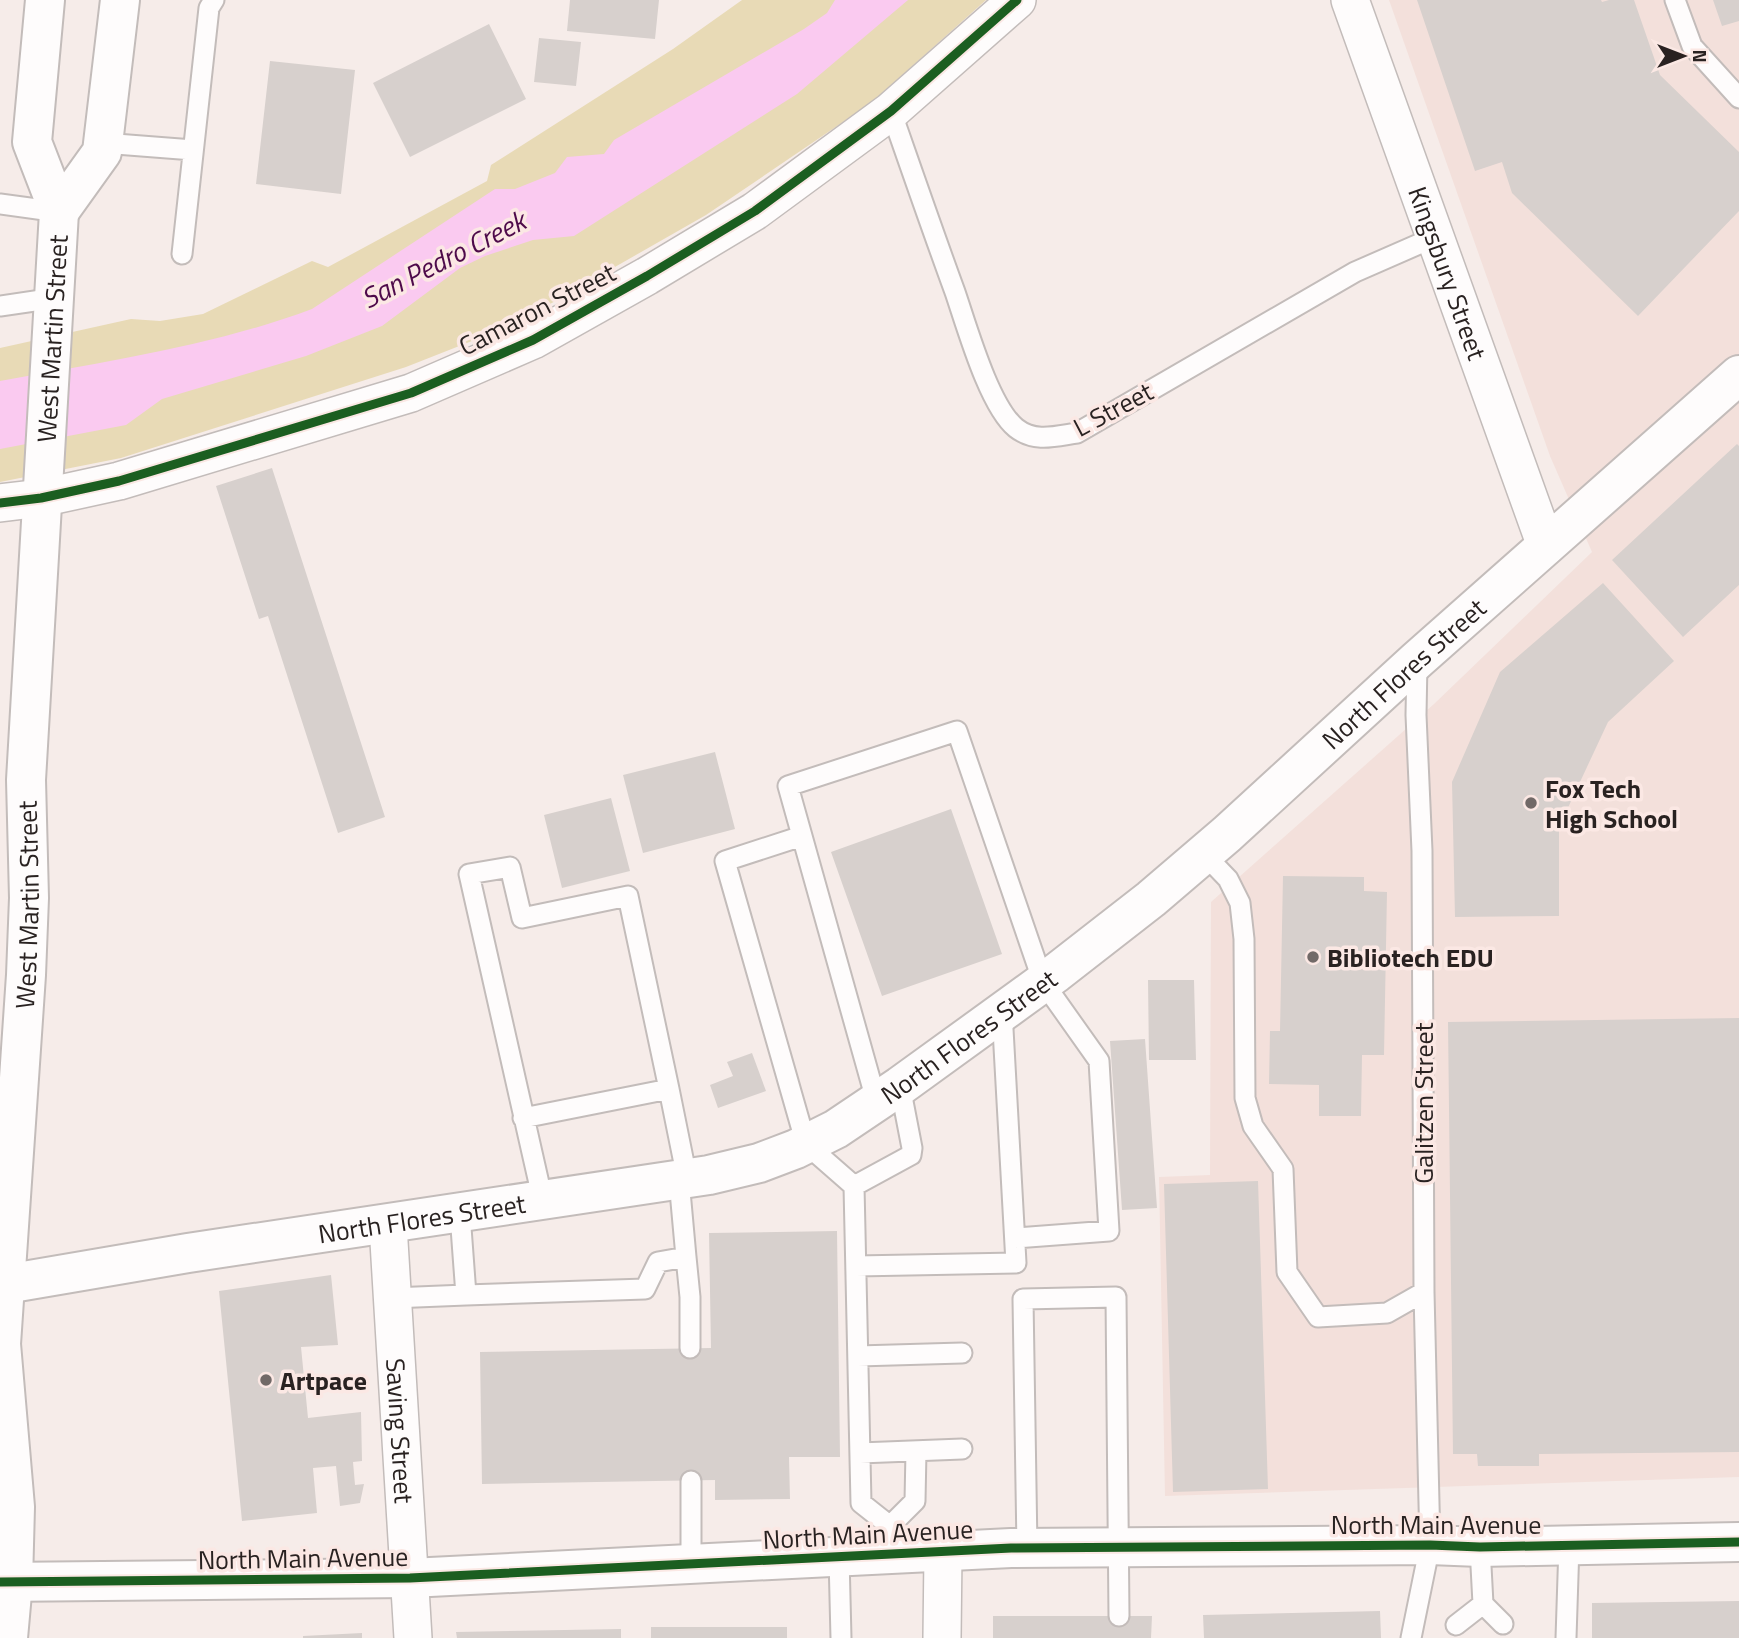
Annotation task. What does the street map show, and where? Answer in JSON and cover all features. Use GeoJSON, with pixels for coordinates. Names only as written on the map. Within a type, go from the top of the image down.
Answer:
{"type":"FeatureCollection","features":[{"type":"Feature","properties":{"kind":"main road","name":"West Martin Street"},"geometry":{"type":"LineString","coordinates":[[8,1638],[7,1582],[15,1507],[1,1344],[2,1285],[26,975],[29,898],[26,780],[59,212],[32,142],[45,0]]}},
{"type":"Feature","properties":{"kind":"main road","name":"West Martin Street"},"geometry":{"type":"LineString","coordinates":[[59,212],[102,152],[120,0]]}},
{"type":"Feature","properties":{"kind":"main road","name":"North Flores Street"},"geometry":{"type":"LineString","coordinates":[[2,1285],[188,1253],[683,1179],[759,1164],[836,1129],[1042,982],[1151,899],[1739,375]]}},
{"type":"Feature","properties":{"kind":"main road"},"geometry":{"type":"LineString","coordinates":[[0,845],[26,780]]}},
{"type":"Feature","properties":{"kind":"main road","name":"North Main Avenue"},"geometry":{"type":"LineString","coordinates":[[7,1582],[410,1578],[839,1557],[890,1540],[943,1553],[1120,1546],[1480,1547],[1739,1542]]}},
{"type":"Feature","properties":{"kind":"street","name":"Camaron Street"},"geometry":{"type":"LineString","coordinates":[[0,503],[41,498],[119,481],[411,393],[533,340],[755,211],[891,111],[1017,0]]}},
{"type":"Feature","properties":{"kind":"street","name":"Kingsbury Street"},"geometry":{"type":"LineString","coordinates":[[1350,0],[1546,545]]}},
{"type":"Feature","properties":{"kind":"street","name":"Saving Street"},"geometry":{"type":"LineString","coordinates":[[388,1224],[413,1638]]}},
{"type":"Feature","properties":{"kind":"street"},"geometry":{"type":"LineString","coordinates":[[942,1638],[943,1553]]}},
{"type":"Feature","properties":{"kind":"lane"},"geometry":{"type":"LineString","coordinates":[[182,254],[209,8],[214,0]]}},
{"type":"Feature","properties":{"kind":"lane"},"geometry":{"type":"LineString","coordinates":[[1675,0],[1692,46],[1736,91]]}},
{"type":"Feature","properties":{"kind":"lane","name":"L Street"},"geometry":{"type":"LineString","coordinates":[[891,111],[980,364],[999,406],[1014,426],[1027,435],[1042,438],[1077,433],[1355,272],[1435,237]]}},
{"type":"Feature","properties":{"kind":"lane"},"geometry":{"type":"LineString","coordinates":[[103,143],[193,150]]}},
{"type":"Feature","properties":{"kind":"lane"},"geometry":{"type":"LineString","coordinates":[[0,204],[59,212]]}},
{"type":"Feature","properties":{"kind":"lane"},"geometry":{"type":"LineString","coordinates":[[0,306],[54,298]]}},
{"type":"Feature","properties":{"kind":"lane","name":"Galitzen Street"},"geometry":{"type":"LineString","coordinates":[[1410,1638],[1430,1545],[1424,1292],[1422,865],[1416,715],[1417,660]]}},
{"type":"Feature","properties":{"kind":"lane"},"geometry":{"type":"LineString","coordinates":[[854,1186],[911,1155],[912,1148],[888,1093],[802,836],[788,786],[957,731],[1042,982],[1099,1060],[1109,1231],[1015,1238]]}},
{"type":"Feature","properties":{"kind":"lane"},"geometry":{"type":"LineString","coordinates":[[802,836],[725,861],[806,1144],[854,1186],[861,1503],[890,1540],[915,1501],[916,1451]]}},
{"type":"Feature","properties":{"kind":"lane"},"geometry":{"type":"LineString","coordinates":[[1204,854],[1228,879],[1240,903],[1244,939],[1245,1098],[1253,1126],[1283,1169],[1287,1272],[1318,1317],[1387,1313],[1424,1292]]}},
{"type":"Feature","properties":{"kind":"lane"},"geometry":{"type":"LineString","coordinates":[[542,1201],[469,874],[510,867],[522,918],[628,895],[669,1089],[683,1179],[690,1297],[690,1349]]}},
{"type":"Feature","properties":{"kind":"lane"},"geometry":{"type":"LineString","coordinates":[[856,1266],[1016,1263],[1002,1011]]}},
{"type":"Feature","properties":{"kind":"lane"},"geometry":{"type":"LineString","coordinates":[[523,1118],[669,1089]]}},
{"type":"Feature","properties":{"kind":"lane"},"geometry":{"type":"LineString","coordinates":[[460,1214],[466,1295]]}},
{"type":"Feature","properties":{"kind":"lane"},"geometry":{"type":"LineString","coordinates":[[392,1298],[645,1289],[658,1262],[686,1257]]}},
{"type":"Feature","properties":{"kind":"lane"},"geometry":{"type":"LineString","coordinates":[[1027,1548],[1023,1299],[1115,1297],[1119,1616]]}},
{"type":"Feature","properties":{"kind":"lane"},"geometry":{"type":"LineString","coordinates":[[858,1356],[962,1353]]}},
{"type":"Feature","properties":{"kind":"lane"},"geometry":{"type":"LineString","coordinates":[[860,1453],[962,1449]]}},
{"type":"Feature","properties":{"kind":"lane"},"geometry":{"type":"LineString","coordinates":[[691,1480],[691,1564]]}},
{"type":"Feature","properties":{"kind":"lane"},"geometry":{"type":"LineString","coordinates":[[1566,1638],[1569,1545]]}},
{"type":"Feature","properties":{"kind":"lane"},"geometry":{"type":"LineString","coordinates":[[1480,1547],[1483,1604],[1479,1625],[1483,1604]]}},
{"type":"Feature","properties":{"kind":"lane"},"geometry":{"type":"LineString","coordinates":[[839,1557],[841,1638]]}},
{"type":"Feature","properties":{"kind":"shaded area"},"geometry":{"type":"Polygon","coordinates":[[[742,0],[986,0],[871,103],[706,215],[515,324],[406,367],[121,458],[0,482],[0,348],[131,319],[160,321],[203,314],[312,261],[328,267],[487,181],[491,165],[673,49],[742,0]]]}},
{"type":"Feature","properties":{"kind":"shaded area","name":"Fox Tech High School"},"geometry":{"type":"Polygon","coordinates":[[[1389,0],[1739,0],[1739,1477],[1165,1496],[1159,1177],[1210,1175],[1211,902],[1434,704],[1592,552],[1550,456],[1389,0]]]}},
{"type":"Feature","properties":{"kind":"water","name":"San Pedro Creek"},"geometry":{"type":"Polygon","coordinates":[[[835,0],[908,0],[797,94],[574,236],[533,240],[485,256],[460,268],[382,326],[306,356],[162,399],[126,425],[0,449],[0,381],[197,343],[312,309],[495,189],[515,189],[555,173],[567,157],[604,154],[614,140],[804,29],[827,13],[835,0]]]}},
{"type":"Feature","properties":{"kind":"building"},"geometry":{"type":"Polygon","coordinates":[[[570,0],[659,0],[655,39],[567,31],[570,0]]]}},
{"type":"Feature","properties":{"kind":"building"},"geometry":{"type":"Polygon","coordinates":[[[1417,0],[1634,0],[1660,75],[1739,152],[1739,211],[1638,316],[1512,193],[1502,162],[1475,171],[1417,0]]]}},
{"type":"Feature","properties":{"kind":"building"},"geometry":{"type":"Polygon","coordinates":[[[1713,0],[1739,0],[1739,21],[1722,26],[1713,0]]]}},
{"type":"Feature","properties":{"kind":"building"},"geometry":{"type":"Polygon","coordinates":[[[489,24],[526,99],[410,157],[373,83],[489,24]]]}},
{"type":"Feature","properties":{"kind":"building"},"geometry":{"type":"Polygon","coordinates":[[[539,38],[581,42],[576,86],[534,82],[539,38]]]}},
{"type":"Feature","properties":{"kind":"building"},"geometry":{"type":"Polygon","coordinates":[[[270,61],[355,70],[341,194],[256,184],[270,61]]]}},
{"type":"Feature","properties":{"kind":"building"},"geometry":{"type":"Polygon","coordinates":[[[1737,444],[1739,585],[1683,637],[1612,560],[1737,444]]]}},
{"type":"Feature","properties":{"kind":"building"},"geometry":{"type":"Polygon","coordinates":[[[272,468],[385,817],[338,833],[268,616],[259,619],[216,486],[272,468]]]}},
{"type":"Feature","properties":{"kind":"building"},"geometry":{"type":"Polygon","coordinates":[[[1603,583],[1674,661],[1608,722],[1559,827],[1559,916],[1455,917],[1452,782],[1500,672],[1603,583]]]}},
{"type":"Feature","properties":{"kind":"building"},"geometry":{"type":"Polygon","coordinates":[[[715,752],[735,829],[643,853],[623,775],[715,752]]]}},
{"type":"Feature","properties":{"kind":"building"},"geometry":{"type":"Polygon","coordinates":[[[611,798],[630,871],[562,888],[544,815],[611,798]]]}},
{"type":"Feature","properties":{"kind":"building"},"geometry":{"type":"Polygon","coordinates":[[[951,809],[1002,954],[882,996],[831,852],[951,809]]]}},
{"type":"Feature","properties":{"kind":"building"},"geometry":{"type":"Polygon","coordinates":[[[1283,876],[1364,877],[1364,891],[1387,892],[1384,1055],[1362,1055],[1361,1116],[1319,1116],[1319,1085],[1269,1084],[1270,1031],[1280,1031],[1283,876]]]}},
{"type":"Feature","properties":{"kind":"building"},"geometry":{"type":"Polygon","coordinates":[[[1148,980],[1194,980],[1196,1060],[1149,1060],[1148,980]]]}},
{"type":"Feature","properties":{"kind":"building"},"geometry":{"type":"Polygon","coordinates":[[[1739,1018],[1739,1452],[1539,1454],[1539,1466],[1478,1466],[1477,1454],[1453,1454],[1448,1022],[1739,1018]]]}},
{"type":"Feature","properties":{"kind":"building"},"geometry":{"type":"Polygon","coordinates":[[[1145,1039],[1157,1208],[1122,1210],[1110,1041],[1145,1039]]]}},
{"type":"Feature","properties":{"kind":"building"},"geometry":{"type":"Polygon","coordinates":[[[752,1053],[766,1091],[718,1108],[710,1085],[733,1076],[727,1062],[752,1053]]]}},
{"type":"Feature","properties":{"kind":"building"},"geometry":{"type":"Polygon","coordinates":[[[1258,1181],[1268,1489],[1173,1492],[1164,1184],[1258,1181]]]}},
{"type":"Feature","properties":{"kind":"building"},"geometry":{"type":"Polygon","coordinates":[[[837,1231],[840,1457],[789,1457],[790,1499],[715,1500],[715,1480],[482,1484],[480,1352],[711,1348],[709,1233],[837,1231]]]}},
{"type":"Feature","properties":{"kind":"building","name":"Artpace"},"geometry":{"type":"Polygon","coordinates":[[[331,1275],[338,1345],[301,1347],[308,1418],[361,1412],[362,1461],[353,1462],[355,1485],[364,1484],[360,1503],[340,1506],[336,1466],[313,1468],[317,1513],[242,1521],[219,1291],[331,1275]]]}},
{"type":"Feature","properties":{"kind":"building"},"geometry":{"type":"Polygon","coordinates":[[[1739,1601],[1739,1638],[1592,1638],[1592,1603],[1739,1601]]]}},
{"type":"Feature","properties":{"kind":"building"},"geometry":{"type":"Polygon","coordinates":[[[1380,1611],[1381,1638],[1204,1638],[1203,1615],[1380,1611]]]}},
{"type":"Feature","properties":{"kind":"building"},"geometry":{"type":"Polygon","coordinates":[[[993,1616],[1152,1616],[1151,1638],[993,1638],[993,1616]]]}},
{"type":"Feature","properties":{"kind":"building"},"geometry":{"type":"Polygon","coordinates":[[[651,1627],[787,1627],[787,1638],[651,1638],[651,1627]]]}},
{"type":"Feature","properties":{"kind":"building"},"geometry":{"type":"Polygon","coordinates":[[[621,1629],[621,1638],[457,1638],[456,1632],[621,1629]]]}},
{"type":"Feature","properties":{"kind":"building"},"geometry":{"type":"Polygon","coordinates":[[[362,1633],[362,1638],[303,1638],[303,1636],[362,1633]]]}},
{"type":"Feature","properties":{"kind":"cycle path"},"geometry":{"type":"LineString","coordinates":[[0,503],[41,498],[119,481],[411,393],[533,340],[755,211],[891,111],[1017,0]]}},
{"type":"Feature","properties":{"kind":"cycle path"},"geometry":{"type":"LineString","coordinates":[[0,1582],[410,1578],[1011,1548],[1430,1545],[1480,1547],[1739,1542]]}},
{"type":"Feature","properties":{"kind":"place","name":"Fox Tech High School"},"geometry":{"type":"Point","coordinates":[1531,803]}},
{"type":"Feature","properties":{"kind":"place","name":"Bibliotech EDU"},"geometry":{"type":"Point","coordinates":[1313,957]}},
{"type":"Feature","properties":{"kind":"place","name":"Artpace"},"geometry":{"type":"Point","coordinates":[266,1380]}}]}
